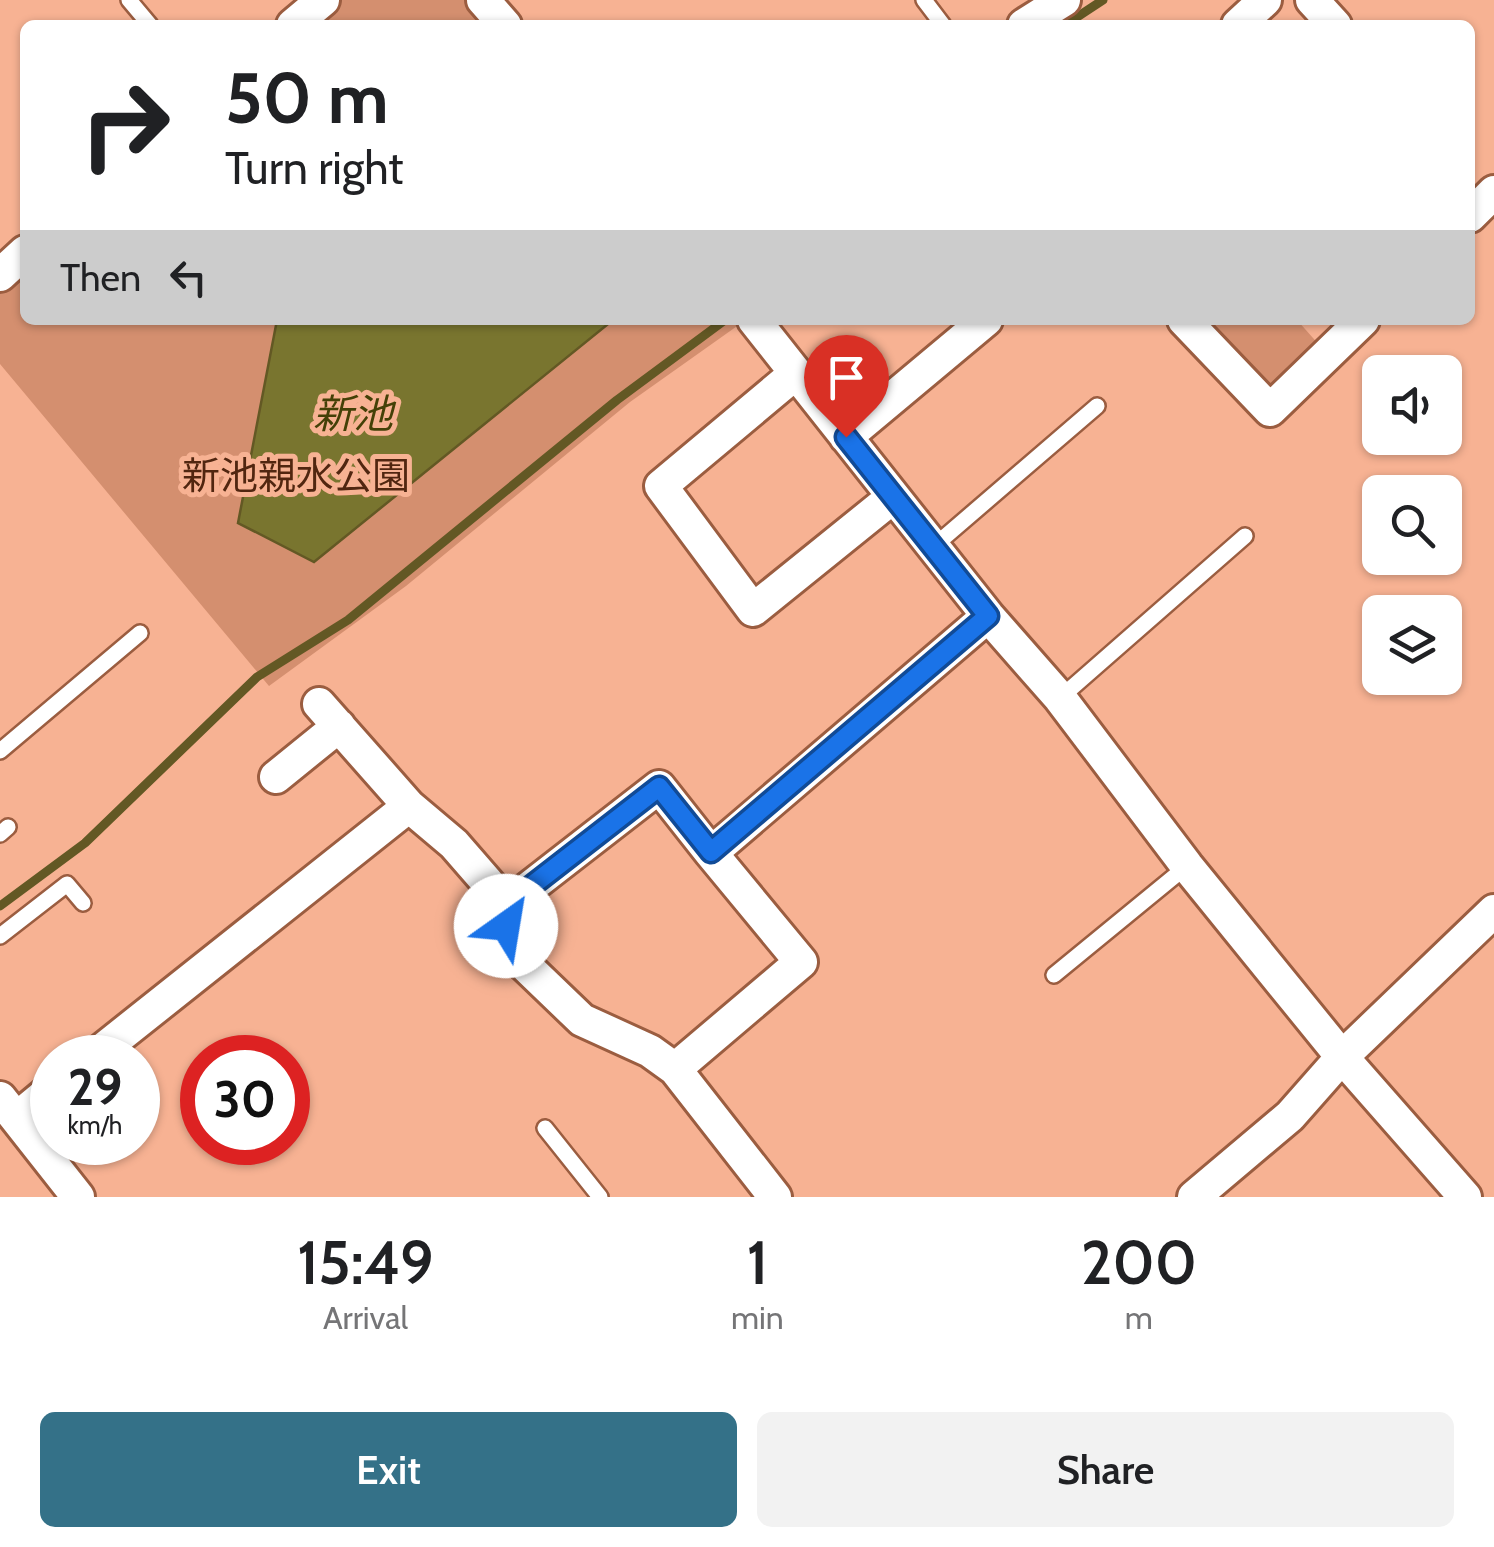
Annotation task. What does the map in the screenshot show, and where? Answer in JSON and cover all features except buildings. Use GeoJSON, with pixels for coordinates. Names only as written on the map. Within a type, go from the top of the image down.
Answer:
{"type":"FeatureCollection","features":[{"type":"Feature","properties":{"kind":"street"},"geometry":{"type":"LineString","coordinates":[[300,20],[324,0]]}},
{"type":"Feature","properties":{"kind":"street"},"geometry":{"type":"LineString","coordinates":[[483,0],[500,20]]}},
{"type":"Feature","properties":{"kind":"street"},"geometry":{"type":"LineString","coordinates":[[1032,20],[1064,0]]}},
{"type":"Feature","properties":{"kind":"street"},"geometry":{"type":"LineString","coordinates":[[1244,20],[1266,0]]}},
{"type":"Feature","properties":{"kind":"street"},"geometry":{"type":"LineString","coordinates":[[1312,0],[1330,20]]}},
{"type":"Feature","properties":{"kind":"street"},"geometry":{"type":"LineString","coordinates":[[0,276],[20,257]]}},
{"type":"Feature","properties":{"kind":"street"},"geometry":{"type":"LineString","coordinates":[[758,325],[988,616],[1060,698],[1187,866],[1342,1057],[1465,1197]]}},
{"type":"Feature","properties":{"kind":"street"},"geometry":{"type":"LineString","coordinates":[[846,437],[980,325]]}},
{"type":"Feature","properties":{"kind":"street"},"geometry":{"type":"LineString","coordinates":[[1189,325],[1270,410],[1357,325]]}},
{"type":"Feature","properties":{"kind":"street"},"geometry":{"type":"LineString","coordinates":[[796,373],[662,486],[753,610],[894,497]]}},
{"type":"Feature","properties":{"kind":"street"},"geometry":{"type":"LineString","coordinates":[[711,852],[988,616]]}},
{"type":"Feature","properties":{"kind":"street"},"geometry":{"type":"LineString","coordinates":[[276,777],[329,715],[409,806],[454,844],[507,905],[506,946],[582,1020],[650,1051],[674,1068],[775,1197]]}},
{"type":"Feature","properties":{"kind":"street"},"geometry":{"type":"LineString","coordinates":[[507,905],[659,787],[801,962],[674,1068]]}},
{"type":"Feature","properties":{"kind":"street"},"geometry":{"type":"LineString","coordinates":[[121,1035],[409,806]]}},
{"type":"Feature","properties":{"kind":"street"},"geometry":{"type":"LineString","coordinates":[[1194,1197],[1290,1116],[1342,1057],[1494,911]]}},
{"type":"Feature","properties":{"kind":"street"},"geometry":{"type":"LineString","coordinates":[[8,1108],[78,1197]]}},
{"type":"Feature","properties":{"kind":"lane"},"geometry":{"type":"LineString","coordinates":[[129,0],[146,20]]}},
{"type":"Feature","properties":{"kind":"lane"},"geometry":{"type":"LineString","coordinates":[[924,0],[939,20]]}},
{"type":"Feature","properties":{"kind":"lane"},"geometry":{"type":"LineString","coordinates":[[933,547],[1096,406]]}},
{"type":"Feature","properties":{"kind":"lane"},"geometry":{"type":"LineString","coordinates":[[1060,698],[1245,536]]}},
{"type":"Feature","properties":{"kind":"lane"},"geometry":{"type":"LineString","coordinates":[[0,751],[140,633]]}},
{"type":"Feature","properties":{"kind":"lane"},"geometry":{"type":"LineString","coordinates":[[1054,975],[1187,866]]}},
{"type":"Feature","properties":{"kind":"lane"},"geometry":{"type":"LineString","coordinates":[[0,936],[67,884],[82,903]]}},
{"type":"Feature","properties":{"kind":"lane"},"geometry":{"type":"LineString","coordinates":[[545,1128],[600,1197]]}},
{"type":"Feature","properties":{"kind":"green space"},"geometry":{"type":"Polygon","coordinates":[[[342,0],[466,0],[484,20],[318,20],[342,0]]]}},
{"type":"Feature","properties":{"kind":"green space","name":"新池親水公園"},"geometry":{"type":"Polygon","coordinates":[[[20,271],[20,325],[739,325],[630,402],[406,586],[269,686],[0,364],[0,290],[20,271]]]}},
{"type":"Feature","properties":{"kind":"green space"},"geometry":{"type":"Polygon","coordinates":[[[1198,325],[1301,325],[1321,347],[1270,400],[1198,325]]]}},
{"type":"Feature","properties":{"kind":"water","name":"新池"},"geometry":{"type":"Polygon","coordinates":[[[276,325],[607,325],[314,562],[238,523],[276,325]]]}},
{"type":"Feature","properties":{"kind":"waterway"},"geometry":{"type":"LineString","coordinates":[[1073,20],[1103,0]]}},
{"type":"Feature","properties":{"kind":"waterway"},"geometry":{"type":"LineString","coordinates":[[0,906],[85,843],[257,677],[348,620],[617,400],[718,325]]}},
{"type":"Feature","properties":{"kind":"route"},"geometry":{"type":"LineString","coordinates":[[506,926],[507,905],[659,787],[711,852],[988,616],[846,437]]}}]}
